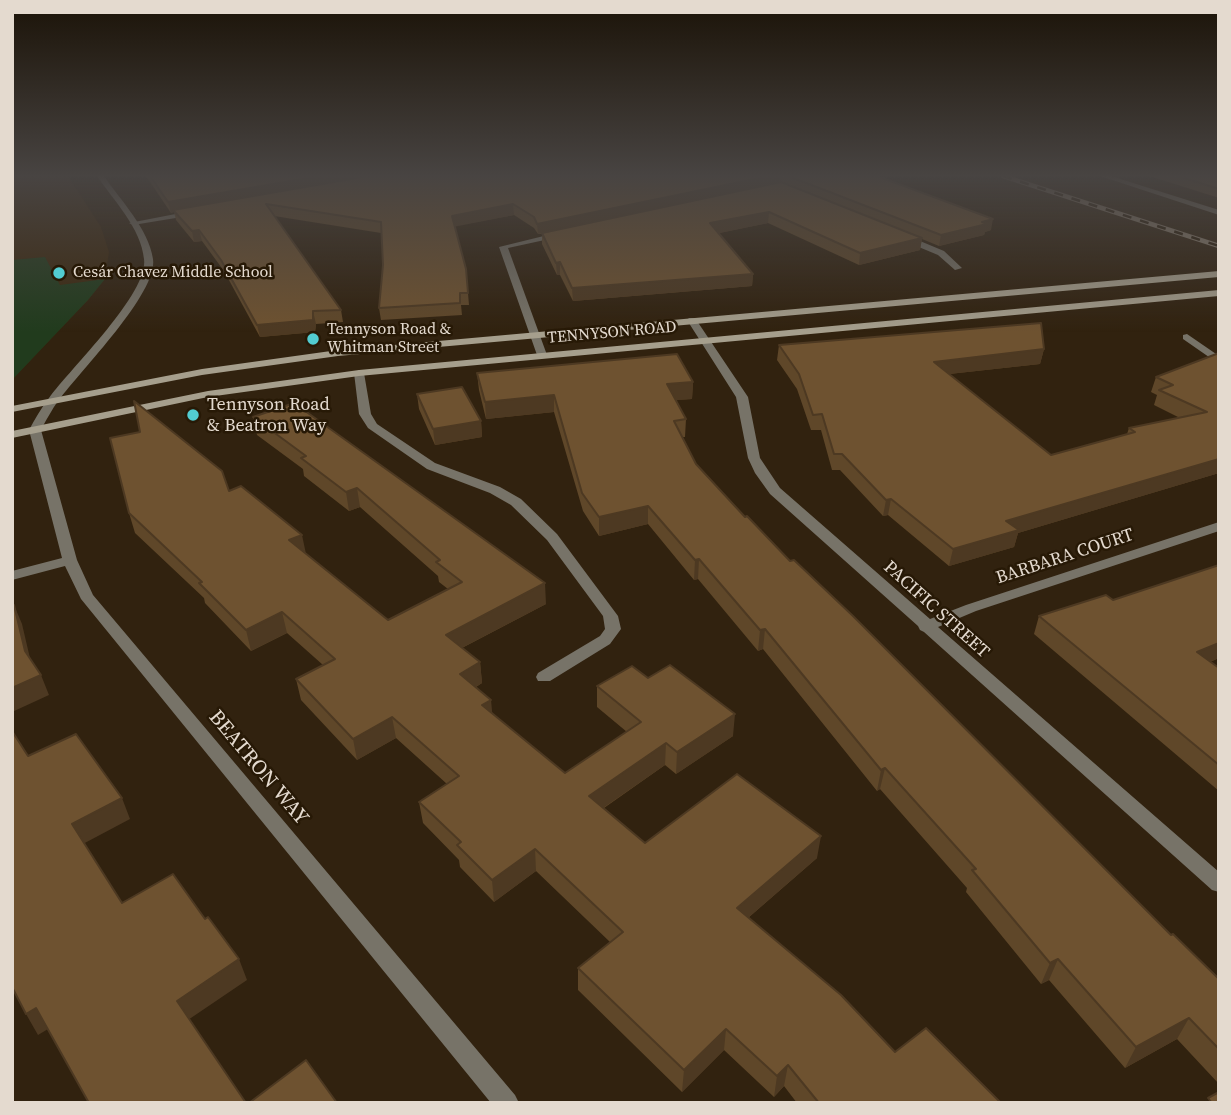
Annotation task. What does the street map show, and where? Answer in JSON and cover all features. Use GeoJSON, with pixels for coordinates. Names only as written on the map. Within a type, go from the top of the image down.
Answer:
{"type":"FeatureCollection","features":[{"type":"Feature","properties":{"kind":"main road","name":"TENNYSON ROAD"},"geometry":{"type":"LineString","coordinates":[[12,409],[270,362],[534,334],[1219,274]]}},
{"type":"Feature","properties":{"kind":"main road","name":"TENNYSON ROAD"},"geometry":{"type":"LineString","coordinates":[[12,435],[208,394],[359,373],[1219,293]]}},
{"type":"Feature","properties":{"kind":"street"},"geometry":{"type":"LineString","coordinates":[[35,430],[52,401],[127,310],[147,275],[147,247],[136,228]]}},
{"type":"Feature","properties":{"kind":"street"},"geometry":{"type":"LineString","coordinates":[[542,355],[503,247],[569,232]]}},
{"type":"Feature","properties":{"kind":"street"},"geometry":{"type":"LineString","coordinates":[[892,233],[942,253],[953,260],[958,268]]}},
{"type":"Feature","properties":{"kind":"street","name":"PACIFIC STREET"},"geometry":{"type":"LineString","coordinates":[[692,320],[742,397],[747,411],[751,452],[760,472],[775,491],[925,627],[1219,884]]}},
{"type":"Feature","properties":{"kind":"street"},"geometry":{"type":"LineString","coordinates":[[1187,337],[1219,361]]}},
{"type":"Feature","properties":{"kind":"street"},"geometry":{"type":"LineString","coordinates":[[359,373],[365,414],[372,426],[431,466],[495,490],[516,502],[552,537],[610,616],[613,629],[605,640],[544,677]]}},
{"type":"Feature","properties":{"kind":"street","name":"BEATRON WAY"},"geometry":{"type":"LineString","coordinates":[[35,430],[70,560],[86,596],[507,1103]]}},
{"type":"Feature","properties":{"kind":"street","name":"BARBARA COURT"},"geometry":{"type":"LineString","coordinates":[[925,627],[971,608],[1219,526]]}},
{"type":"Feature","properties":{"kind":"street"},"geometry":{"type":"LineString","coordinates":[[12,576],[70,560]]}},
{"type":"Feature","properties":{"kind":"shaded area","name":"Cesár Chavez Middle School"},"geometry":{"type":"Polygon","coordinates":[[[12,228],[101,228],[109,252],[105,279],[12,380],[12,228]]]}},
{"type":"Feature","properties":{"kind":"green space"},"geometry":{"type":"Polygon","coordinates":[[[45,257],[60,285],[105,279],[12,380],[12,260],[45,257]]]}},
{"type":"Feature","properties":{"kind":"building"},"geometry":{"type":"Polygon","coordinates":[[[189,228],[283,228],[341,310],[313,311],[313,320],[257,325],[221,260],[199,230],[192,231],[189,228]]]}},
{"type":"Feature","properties":{"kind":"building"},"geometry":{"type":"Polygon","coordinates":[[[381,228],[455,228],[466,269],[468,293],[460,293],[460,303],[379,308],[383,265],[381,228]]]}},
{"type":"Feature","properties":{"kind":"building"},"geometry":{"type":"Polygon","coordinates":[[[565,228],[714,228],[753,274],[572,288],[542,233],[565,228]]]}},
{"type":"Feature","properties":{"kind":"building"},"geometry":{"type":"Polygon","coordinates":[[[805,228],[897,228],[922,238],[860,253],[805,228]]]}},
{"type":"Feature","properties":{"kind":"building"},"geometry":{"type":"Polygon","coordinates":[[[923,228],[970,228],[941,235],[923,228]]]}},
{"type":"Feature","properties":{"kind":"building"},"geometry":{"type":"Polygon","coordinates":[[[1041,323],[1044,349],[934,362],[1051,455],[1135,432],[1129,428],[1207,412],[1159,390],[1173,385],[1156,377],[1219,353],[1219,459],[1006,521],[1019,530],[953,549],[891,499],[886,500],[842,454],[834,454],[822,414],[813,415],[799,374],[779,345],[1041,323]]]}},
{"type":"Feature","properties":{"kind":"building"},"geometry":{"type":"Polygon","coordinates":[[[677,354],[693,382],[667,384],[686,419],[674,421],[696,464],[745,517],[853,616],[1171,935],[1219,979],[1219,1049],[1189,1018],[1136,1047],[1058,959],[1050,963],[972,870],[976,869],[885,768],[881,770],[765,629],[760,630],[699,559],[695,560],[648,506],[599,517],[582,493],[554,395],[485,402],[477,373],[677,354]]]}},
{"type":"Feature","properties":{"kind":"building"},"geometry":{"type":"Polygon","coordinates":[[[462,387],[481,421],[433,429],[417,394],[462,387]]]}},
{"type":"Feature","properties":{"kind":"building"},"geometry":{"type":"Polygon","coordinates":[[[134,401],[222,471],[229,491],[241,486],[302,535],[289,540],[388,620],[462,582],[436,562],[440,560],[357,488],[346,492],[301,458],[306,456],[253,417],[294,403],[545,583],[446,635],[480,662],[460,674],[491,700],[482,705],[565,773],[641,722],[597,686],[632,666],[648,678],[670,665],[735,714],[677,752],[666,743],[589,796],[645,843],[737,774],[821,836],[737,908],[841,995],[895,1052],[926,1028],[1001,1103],[819,1103],[788,1065],[777,1076],[726,1029],[684,1070],[578,968],[623,932],[535,849],[492,880],[457,845],[461,842],[419,802],[459,776],[392,717],[353,739],[296,679],[335,659],[282,612],[246,630],[199,583],[202,582],[129,513],[110,438],[140,432],[134,401]]]}},
{"type":"Feature","properties":{"kind":"building"},"geometry":{"type":"Polygon","coordinates":[[[1219,565],[1219,643],[1197,652],[1219,668],[1219,765],[1039,616],[1106,595],[1113,600],[1219,565]]]}},
{"type":"Feature","properties":{"kind":"building"},"geometry":{"type":"Polygon","coordinates":[[[12,605],[25,651],[41,675],[12,688],[12,605]]]}},
{"type":"Feature","properties":{"kind":"building"},"geometry":{"type":"Polygon","coordinates":[[[12,731],[28,756],[76,734],[122,798],[72,824],[122,903],[173,874],[205,919],[208,917],[239,959],[177,1001],[246,1103],[89,1103],[36,1008],[26,1014],[12,987],[12,731]]]}},
{"type":"Feature","properties":{"kind":"building"},"geometry":{"type":"Polygon","coordinates":[[[306,1060],[337,1103],[249,1103],[306,1060]]]}},
{"type":"Feature","properties":{"kind":"building"},"geometry":{"type":"Polygon","coordinates":[[[1219,1092],[1219,1103],[1212,1103],[1208,1098],[1219,1092]]]}},
{"type":"Feature","properties":{"kind":"railway"},"geometry":{"type":"LineString","coordinates":[[1164,228],[1219,246]]}},
{"type":"Feature","properties":{"kind":"place","name":"Cesár Chavez Middle School"},"geometry":{"type":"Point","coordinates":[59,273]}},
{"type":"Feature","properties":{"kind":"place","name":"Tennyson Road & Whitman Street"},"geometry":{"type":"Point","coordinates":[313,339]}},
{"type":"Feature","properties":{"kind":"place","name":"Tennyson Road & Beatron Way"},"geometry":{"type":"Point","coordinates":[193,415]}}]}
